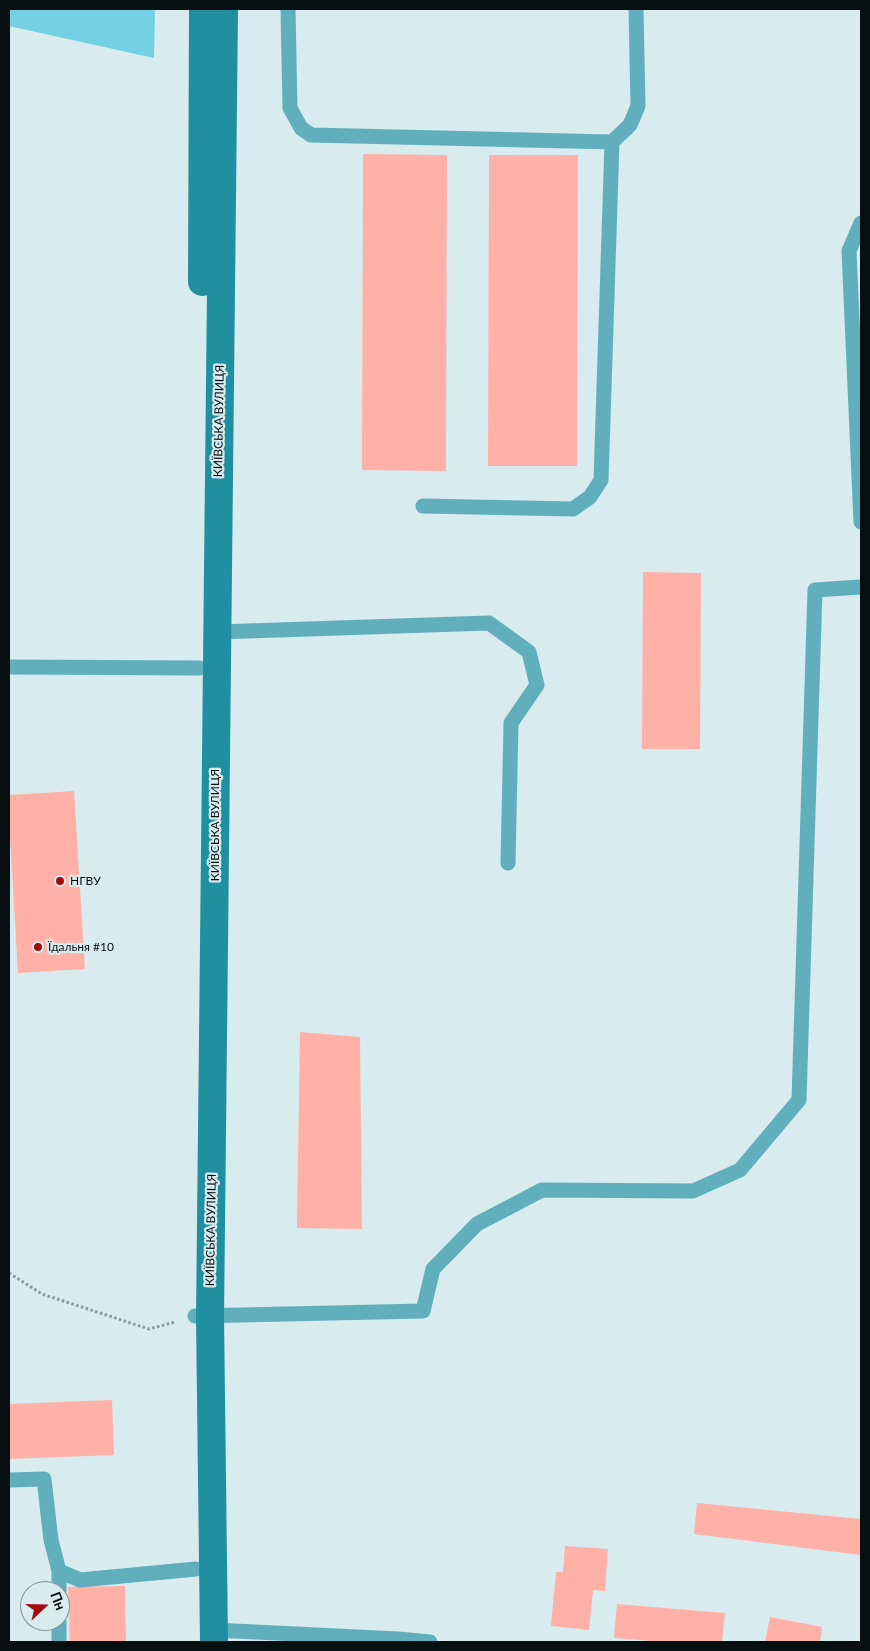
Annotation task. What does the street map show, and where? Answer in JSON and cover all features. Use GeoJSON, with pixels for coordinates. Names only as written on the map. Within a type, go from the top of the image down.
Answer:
{"type":"FeatureCollection","features":[{"type":"Feature","properties":{"kind":"main road","name":"КИЇВСЬКА ВУЛИЦЯ"},"geometry":{"type":"LineString","coordinates":[[203,9],[199,668],[203,1316],[208,1638]]}},
{"type":"Feature","properties":{"kind":"main road","name":"КИЇВСЬКА ВУЛИЦЯ"},"geometry":{"type":"LineString","coordinates":[[208,1638],[196,1569],[217,632],[224,9]]}},
{"type":"Feature","properties":{"kind":"lane"},"geometry":{"type":"LineString","coordinates":[[288,9],[290,108],[301,128],[311,135],[612,142],[630,125],[638,106],[636,9]]}},
{"type":"Feature","properties":{"kind":"lane"},"geometry":{"type":"LineString","coordinates":[[424,506],[573,509],[590,497],[601,480],[612,142]]}},
{"type":"Feature","properties":{"kind":"lane"},"geometry":{"type":"LineString","coordinates":[[861,223],[849,251],[861,522]]}},
{"type":"Feature","properties":{"kind":"lane"},"geometry":{"type":"LineString","coordinates":[[203,1316],[423,1311],[433,1269],[476,1224],[542,1190],[692,1190],[740,1170],[799,1100],[815,590],[861,587]]}},
{"type":"Feature","properties":{"kind":"lane"},"geometry":{"type":"LineString","coordinates":[[217,632],[489,623],[529,652],[537,685],[511,723],[508,863]]}},
{"type":"Feature","properties":{"kind":"lane"},"geometry":{"type":"LineString","coordinates":[[9,668],[199,668]]}},
{"type":"Feature","properties":{"kind":"lane"},"geometry":{"type":"LineString","coordinates":[[9,1480],[44,1479],[51,1540],[59,1571],[59,1581]]}},
{"type":"Feature","properties":{"kind":"lane"},"geometry":{"type":"LineString","coordinates":[[59,1571],[80,1580],[196,1569]]}},
{"type":"Feature","properties":{"kind":"lane"},"geometry":{"type":"LineString","coordinates":[[208,1638],[430,1642]]}},
{"type":"Feature","properties":{"kind":"path"},"geometry":{"type":"LineString","coordinates":[[9,1273],[42,1294],[149,1329],[203,1316]]}},
{"type":"Feature","properties":{"kind":"shaded area"},"geometry":{"type":"Polygon","coordinates":[[[9,9],[155,9],[154,58],[9,26],[9,9]]]}},
{"type":"Feature","properties":{"kind":"building"},"geometry":{"type":"Polygon","coordinates":[[[363,154],[447,155],[446,471],[362,470],[363,154]]]}},
{"type":"Feature","properties":{"kind":"building"},"geometry":{"type":"Polygon","coordinates":[[[489,155],[578,155],[577,466],[488,466],[489,155]]]}},
{"type":"Feature","properties":{"kind":"building"},"geometry":{"type":"Polygon","coordinates":[[[643,572],[701,573],[700,749],[642,749],[643,572]]]}},
{"type":"Feature","properties":{"kind":"building"},"geometry":{"type":"Polygon","coordinates":[[[74,791],[85,969],[18,973],[9,795],[74,791]]]}},
{"type":"Feature","properties":{"kind":"building"},"geometry":{"type":"Polygon","coordinates":[[[300,1032],[360,1037],[362,1229],[297,1228],[300,1032]]]}},
{"type":"Feature","properties":{"kind":"building"},"geometry":{"type":"Polygon","coordinates":[[[112,1400],[114,1455],[9,1459],[9,1404],[112,1400]]]}},
{"type":"Feature","properties":{"kind":"building"},"geometry":{"type":"Polygon","coordinates":[[[697,1503],[861,1519],[861,1555],[694,1534],[697,1503]]]}},
{"type":"Feature","properties":{"kind":"building"},"geometry":{"type":"Polygon","coordinates":[[[565,1546],[608,1549],[605,1591],[593,1590],[589,1630],[551,1626],[556,1572],[563,1572],[565,1546]]]}},
{"type":"Feature","properties":{"kind":"building"},"geometry":{"type":"Polygon","coordinates":[[[125,1586],[126,1642],[70,1642],[70,1587],[125,1586]]]}},
{"type":"Feature","properties":{"kind":"building"},"geometry":{"type":"Polygon","coordinates":[[[617,1604],[725,1613],[722,1642],[665,1642],[614,1638],[617,1604]]]}},
{"type":"Feature","properties":{"kind":"building"},"geometry":{"type":"Polygon","coordinates":[[[770,1617],[822,1627],[820,1642],[765,1642],[770,1617]]]}},
{"type":"Feature","properties":{"kind":"place","name":"НГВУ"},"geometry":{"type":"Point","coordinates":[60,881]}},
{"type":"Feature","properties":{"kind":"place","name":"Їдальня #10"},"geometry":{"type":"Point","coordinates":[38,947]}}]}
